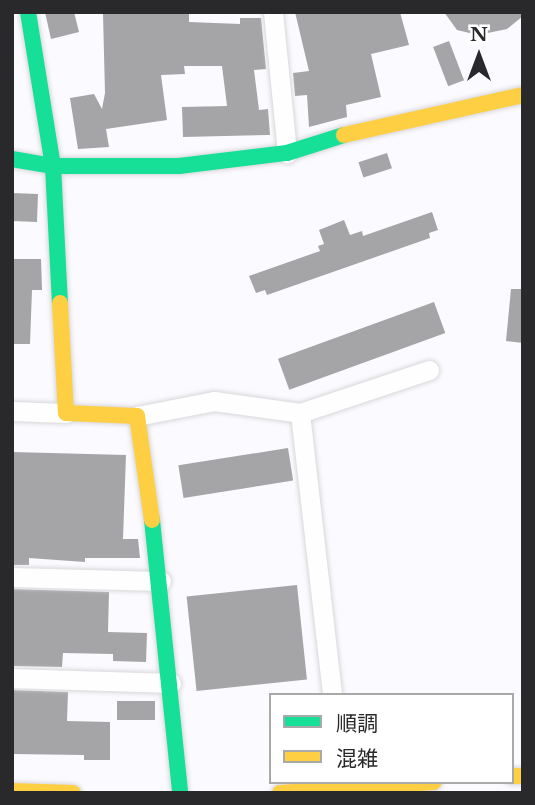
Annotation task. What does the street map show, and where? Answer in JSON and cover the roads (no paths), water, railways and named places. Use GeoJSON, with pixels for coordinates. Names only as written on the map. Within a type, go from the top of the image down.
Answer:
{"type":"FeatureCollection","features":[{"type":"Feature","properties":{"kind":"street"},"geometry":{"type":"LineString","coordinates":[[28,12],[54,166],[66,413]]}},
{"type":"Feature","properties":{"kind":"street"},"geometry":{"type":"LineString","coordinates":[[273,12],[287,153]]}},
{"type":"Feature","properties":{"kind":"street"},"geometry":{"type":"LineString","coordinates":[[12,159],[54,166],[179,166],[287,153],[325,139],[523,95]]}},
{"type":"Feature","properties":{"kind":"street"},"geometry":{"type":"LineString","coordinates":[[12,411],[137,416],[214,401],[300,413],[429,370]]}},
{"type":"Feature","properties":{"kind":"street"},"geometry":{"type":"LineString","coordinates":[[300,413],[332,693]]}},
{"type":"Feature","properties":{"kind":"street"},"geometry":{"type":"LineString","coordinates":[[137,416],[161,581],[180,793]]}},
{"type":"Feature","properties":{"kind":"street"},"geometry":{"type":"LineString","coordinates":[[12,577],[161,581]]}},
{"type":"Feature","properties":{"kind":"street"},"geometry":{"type":"LineString","coordinates":[[12,678],[171,683]]}},
{"type":"Feature","properties":{"kind":"street"},"geometry":{"type":"LineString","coordinates":[[280,793],[373,784]]}},
{"type":"Feature","properties":{"kind":"street"},"geometry":{"type":"LineString","coordinates":[[12,791],[74,793]]}}]}
